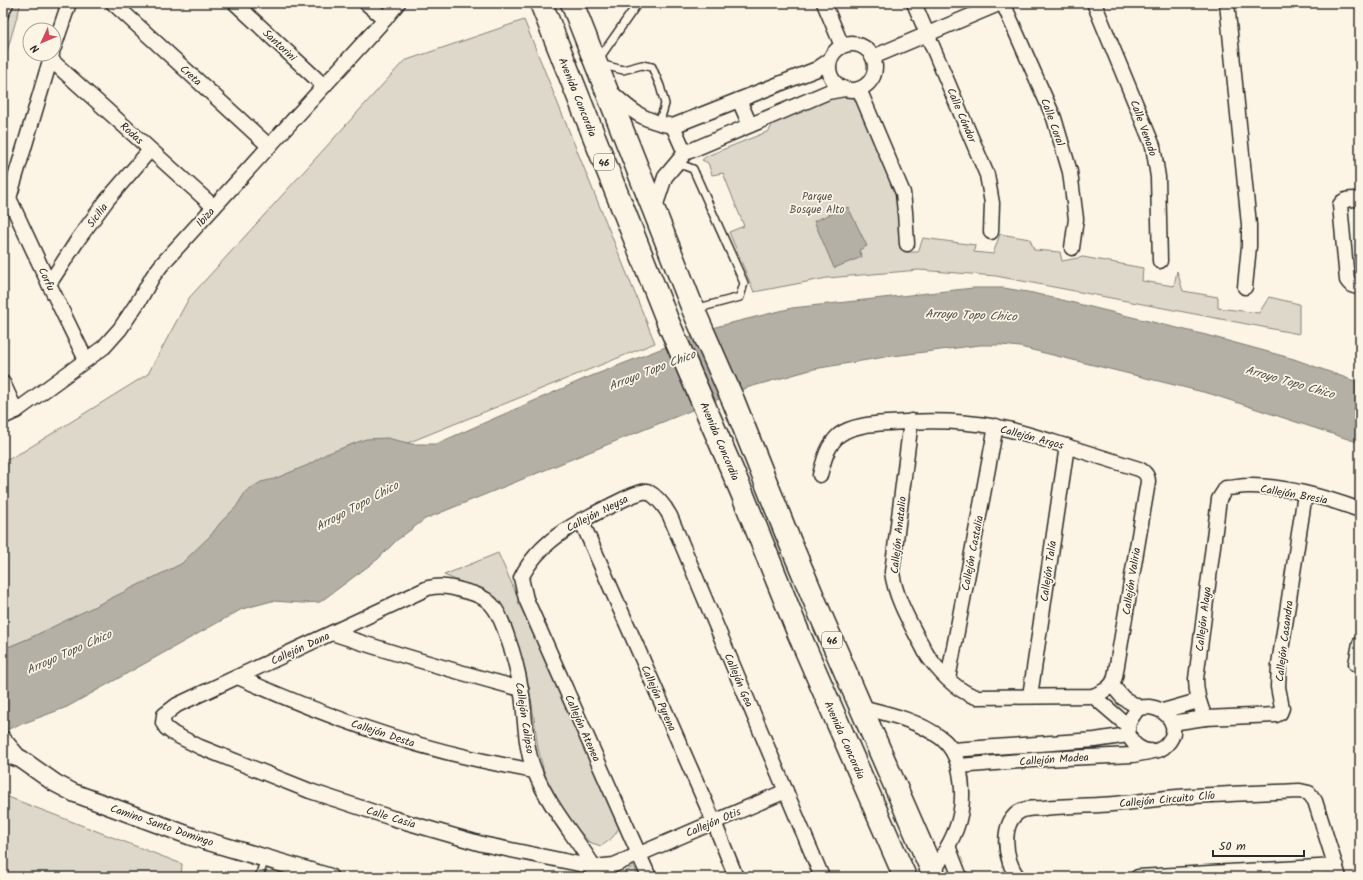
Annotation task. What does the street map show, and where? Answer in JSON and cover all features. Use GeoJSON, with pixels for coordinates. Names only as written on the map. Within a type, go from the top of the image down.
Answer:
{"type":"FeatureCollection","features":[{"type":"Feature","properties":{"kind":"main road","name":"Avenida Concordia"},"geometry":{"type":"LineString","coordinates":[[541,3],[668,322],[707,410],[798,632],[905,877]]}},
{"type":"Feature","properties":{"kind":"main road","name":"46"},"geometry":{"type":"LineString","coordinates":[[572,3],[693,309],[733,400],[785,530],[934,875]]}},
{"type":"Feature","properties":{"kind":"street"},"geometry":{"type":"LineString","coordinates":[[62,22],[68,3]]}},
{"type":"Feature","properties":{"kind":"street","name":"Creta"},"geometry":{"type":"LineString","coordinates":[[113,3],[269,146]]}},
{"type":"Feature","properties":{"kind":"street","name":"Santorini"},"geometry":{"type":"LineString","coordinates":[[235,3],[324,86]]}},
{"type":"Feature","properties":{"kind":"street"},"geometry":{"type":"LineString","coordinates":[[366,3],[385,19]]}},
{"type":"Feature","properties":{"kind":"street","name":"Ibiza"},"geometry":{"type":"LineString","coordinates":[[3,417],[16,411],[104,347],[120,329],[153,276],[163,263],[398,3]]}},
{"type":"Feature","properties":{"kind":"street"},"geometry":{"type":"LineString","coordinates":[[824,3],[842,46]]}},
{"type":"Feature","properties":{"kind":"street","name":"Calle Cóndor"},"geometry":{"type":"LineString","coordinates":[[914,3],[987,175],[992,203],[991,232]]}},
{"type":"Feature","properties":{"kind":"street"},"geometry":{"type":"LineString","coordinates":[[873,57],[1002,3]]}},
{"type":"Feature","properties":{"kind":"street","name":"Calle Coral"},"geometry":{"type":"LineString","coordinates":[[1002,3],[1054,118],[1070,172],[1076,219],[1072,248]]}},
{"type":"Feature","properties":{"kind":"street","name":"Calle Venado"},"geometry":{"type":"LineString","coordinates":[[1094,3],[1153,146],[1158,177],[1160,261]]}},
{"type":"Feature","properties":{"kind":"street"},"geometry":{"type":"LineString","coordinates":[[1228,3],[1249,225],[1249,246],[1245,287]]}},
{"type":"Feature","properties":{"kind":"street"},"geometry":{"type":"LineString","coordinates":[[654,210],[665,177],[685,152],[828,92],[852,89],[866,86],[873,76],[875,65],[873,57],[867,50],[860,46],[851,44],[842,46],[833,54],[829,67],[833,81],[838,86],[852,89]]}},
{"type":"Feature","properties":{"kind":"street"},"geometry":{"type":"LineString","coordinates":[[605,87],[632,112],[658,124],[673,126],[818,69],[830,60]]}},
{"type":"Feature","properties":{"kind":"street"},"geometry":{"type":"LineString","coordinates":[[6,203],[49,62]]}},
{"type":"Feature","properties":{"kind":"street","name":"Rodas"},"geometry":{"type":"LineString","coordinates":[[61,62],[150,150],[214,207]]}},
{"type":"Feature","properties":{"kind":"street"},"geometry":{"type":"LineString","coordinates":[[852,89],[903,193],[906,212],[907,244]]}},
{"type":"Feature","properties":{"kind":"street"},"geometry":{"type":"LineString","coordinates":[[739,100],[750,125]]}},
{"type":"Feature","properties":{"kind":"street"},"geometry":{"type":"LineString","coordinates":[[673,126],[685,152]]}},
{"type":"Feature","properties":{"kind":"street","name":"Sicilia"},"geometry":{"type":"LineString","coordinates":[[48,284],[93,219],[150,150]]}},
{"type":"Feature","properties":{"kind":"street"},"geometry":{"type":"LineString","coordinates":[[1360,199],[1346,200],[1340,205],[1347,280],[1350,285],[1360,287]]}},
{"type":"Feature","properties":{"kind":"street","name":"Corfu"},"geometry":{"type":"LineString","coordinates":[[6,203],[86,360]]}},
{"type":"Feature","properties":{"kind":"street"},"geometry":{"type":"LineString","coordinates":[[3,383],[16,411]]}},
{"type":"Feature","properties":{"kind":"street","name":"Callejón Argos"},"geometry":{"type":"LineString","coordinates":[[820,475],[829,446],[841,434],[855,427],[881,423],[912,421],[955,422],[996,426],[1019,431],[1139,469],[1147,475]]}},
{"type":"Feature","properties":{"kind":"street","name":"Callejón Anatalio"},"geometry":{"type":"LineString","coordinates":[[912,421],[892,565],[893,581],[907,616],[929,658],[948,679],[961,690],[976,697],[1093,696],[1107,690],[1112,686]]}},
{"type":"Feature","properties":{"kind":"street","name":"Callejón Castalia"},"geometry":{"type":"LineString","coordinates":[[948,679],[996,426]]}},
{"type":"Feature","properties":{"kind":"street","name":"Callejón Talía"},"geometry":{"type":"LineString","coordinates":[[1030,696],[1066,446]]}},
{"type":"Feature","properties":{"kind":"street","name":"Callejón Valiria"},"geometry":{"type":"LineString","coordinates":[[1112,686],[1115,677],[1148,482],[1147,475]]}},
{"type":"Feature","properties":{"kind":"street","name":"Callejón Bresia"},"geometry":{"type":"LineString","coordinates":[[1226,488],[1248,486],[1274,488],[1340,502],[1360,510]]}},
{"type":"Feature","properties":{"kind":"street","name":"Callejón Alaya"},"geometry":{"type":"LineString","coordinates":[[1205,718],[1198,701],[1196,679],[1219,499],[1226,488]]}},
{"type":"Feature","properties":{"kind":"street","name":"Callejón Neysa"},"geometry":{"type":"LineString","coordinates":[[521,578],[525,568],[559,533],[580,520],[632,495],[647,491]]}},
{"type":"Feature","properties":{"kind":"street","name":"Callejón Gea"},"geometry":{"type":"LineString","coordinates":[[647,491],[663,503],[670,516],[822,877]]}},
{"type":"Feature","properties":{"kind":"street","name":"Callejón Casandra"},"geometry":{"type":"LineString","coordinates":[[1205,718],[1276,715],[1282,708],[1278,687],[1279,664],[1305,494]]}},
{"type":"Feature","properties":{"kind":"street","name":"Callejón Pyrena"},"geometry":{"type":"LineString","coordinates":[[580,520],[714,822],[736,877]]}},
{"type":"Feature","properties":{"kind":"street","name":"Callejón Atenea"},"geometry":{"type":"LineString","coordinates":[[521,578],[526,599],[649,877]]}},
{"type":"Feature","properties":{"kind":"street","name":"Callejón Dana"},"geometry":{"type":"LineString","coordinates":[[164,715],[177,705],[415,593],[439,585]]}},
{"type":"Feature","properties":{"kind":"street","name":"Callejón Calipso"},"geometry":{"type":"LineString","coordinates":[[439,585],[472,593],[483,598],[491,604],[498,614],[516,663],[521,689],[526,737],[534,771],[550,802],[594,872]]}},
{"type":"Feature","properties":{"kind":"street"},"geometry":{"type":"LineString","coordinates":[[332,633],[435,666],[521,689]]}},
{"type":"Feature","properties":{"kind":"street"},"geometry":{"type":"LineString","coordinates":[[1356,664],[1360,643]]}},
{"type":"Feature","properties":{"kind":"street","name":"Callejón Desta"},"geometry":{"type":"LineString","coordinates":[[238,677],[310,708],[410,742],[471,758],[534,771]]}},
{"type":"Feature","properties":{"kind":"street"},"geometry":{"type":"LineString","coordinates":[[1093,696],[1128,730],[1135,745],[1141,750],[1149,752],[1155,751],[1162,749],[1168,744],[1173,730],[1169,716],[1164,711],[1157,708],[1140,708],[1123,698],[1112,686]]}},
{"type":"Feature","properties":{"kind":"street"},"geometry":{"type":"LineString","coordinates":[[1164,711],[1198,701]]}},
{"type":"Feature","properties":{"kind":"street"},"geometry":{"type":"LineString","coordinates":[[861,707],[891,714],[918,724],[942,738],[952,750],[959,766],[962,789],[961,804],[956,828],[934,875]]}},
{"type":"Feature","properties":{"kind":"street"},"geometry":{"type":"LineString","coordinates":[[1128,730],[1132,716],[1140,708]]}},
{"type":"Feature","properties":{"kind":"street","name":"Calle Casia"},"geometry":{"type":"LineString","coordinates":[[164,715],[163,723],[166,728],[174,734],[200,747],[310,791],[392,818],[482,844],[594,872],[613,871],[639,854]]}},
{"type":"Feature","properties":{"kind":"street"},"geometry":{"type":"LineString","coordinates":[[1172,723],[1205,718]]}},
{"type":"Feature","properties":{"kind":"street","name":"Callejón Madea"},"geometry":{"type":"LineString","coordinates":[[952,750],[1095,740],[1128,730]]}},
{"type":"Feature","properties":{"kind":"street"},"geometry":{"type":"LineString","coordinates":[[3,738],[21,759]]}},
{"type":"Feature","properties":{"kind":"street"},"geometry":{"type":"LineString","coordinates":[[1044,744],[1044,759]]}},
{"type":"Feature","properties":{"kind":"street","name":"Callejón Madea"},"geometry":{"type":"LineString","coordinates":[[959,766],[1044,759],[1133,755],[1149,752]]}},
{"type":"Feature","properties":{"kind":"street","name":"Camino Santo Domingo"},"geometry":{"type":"LineString","coordinates":[[3,753],[21,759],[55,783],[74,793],[193,837],[329,877]]}},
{"type":"Feature","properties":{"kind":"street","name":"Callejón Otis"},"geometry":{"type":"LineString","coordinates":[[639,854],[786,791]]}},
{"type":"Feature","properties":{"kind":"street","name":"Callejón Circuito Clío"},"geometry":{"type":"LineString","coordinates":[[1018,877],[1008,860],[1006,851],[1006,837],[1009,825],[1014,816],[1023,810],[1101,805],[1178,797],[1300,791],[1309,793],[1315,801],[1337,871],[1138,877]]}},
{"type":"Feature","properties":{"kind":"street"},"geometry":{"type":"LineString","coordinates":[[948,846],[960,877]]}},
{"type":"Feature","properties":{"kind":"lane"},"geometry":{"type":"LineString","coordinates":[[3,18],[10,3]]}},
{"type":"Feature","properties":{"kind":"lane"},"geometry":{"type":"LineString","coordinates":[[638,3],[596,63],[623,70],[642,65],[652,67],[660,86],[665,104],[658,124]]}},
{"type":"Feature","properties":{"kind":"lane"},"geometry":{"type":"LineString","coordinates":[[674,165],[685,166],[693,169],[744,283],[740,297],[693,309]]}},
{"type":"Feature","properties":{"kind":"lane"},"geometry":{"type":"LineString","coordinates":[[259,877],[265,858]]}},
{"type":"Feature","properties":{"kind":"green space"},"geometry":{"type":"Polygon","coordinates":[[[3,3],[21,3],[3,65],[3,3]]]}},
{"type":"Feature","properties":{"kind":"green space"},"geometry":{"type":"Polygon","coordinates":[[[524,20],[655,343],[338,471],[320,508],[3,650],[3,462],[24,451],[148,374],[189,298],[404,61],[524,20]]]}},
{"type":"Feature","properties":{"kind":"green space","name":"Parque Bosque Alto"},"geometry":{"type":"Polygon","coordinates":[[[846,94],[853,97],[860,104],[896,195],[903,232],[901,243],[904,252],[918,252],[923,238],[975,245],[974,252],[993,254],[1000,234],[1030,239],[1034,250],[1060,252],[1062,261],[1083,257],[1143,268],[1142,281],[1174,286],[1177,271],[1183,291],[1218,297],[1218,308],[1259,313],[1269,297],[1299,304],[1299,334],[996,276],[919,270],[827,278],[754,292],[729,232],[744,226],[723,173],[712,175],[708,163],[702,160],[707,156],[769,131],[774,121],[834,96],[846,94]]]}},
{"type":"Feature","properties":{"kind":"green space"},"geometry":{"type":"Polygon","coordinates":[[[498,553],[620,825],[613,837],[601,846],[589,842],[577,828],[558,804],[546,780],[538,748],[532,704],[525,669],[509,622],[496,597],[444,575],[498,553]]]}},
{"type":"Feature","properties":{"kind":"green space"},"geometry":{"type":"Polygon","coordinates":[[[3,795],[182,864],[181,877],[3,877],[3,795]]]}},
{"type":"Feature","properties":{"kind":"green space"},"geometry":{"type":"Polygon","coordinates":[[[634,866],[638,877],[623,877],[624,873],[634,866]]]}},
{"type":"Feature","properties":{"kind":"water"},"geometry":{"type":"Polygon","coordinates":[[[848,207],[867,246],[859,250],[862,257],[834,268],[814,221],[848,207]]]}},
{"type":"Feature","properties":{"kind":"water","name":"Arroyo Topo Chico"},"geometry":{"type":"Polygon","coordinates":[[[973,288],[1004,288],[1033,293],[1206,335],[1294,359],[1360,383],[1360,443],[1211,394],[1020,347],[980,345],[885,357],[814,369],[746,388],[425,519],[397,540],[378,559],[320,602],[303,603],[272,601],[242,609],[67,707],[3,731],[3,649],[30,638],[181,564],[211,535],[220,523],[236,507],[246,491],[261,482],[274,479],[308,465],[326,454],[366,439],[387,438],[412,444],[436,444],[584,379],[719,326],[792,308],[973,288]]]}}]}
